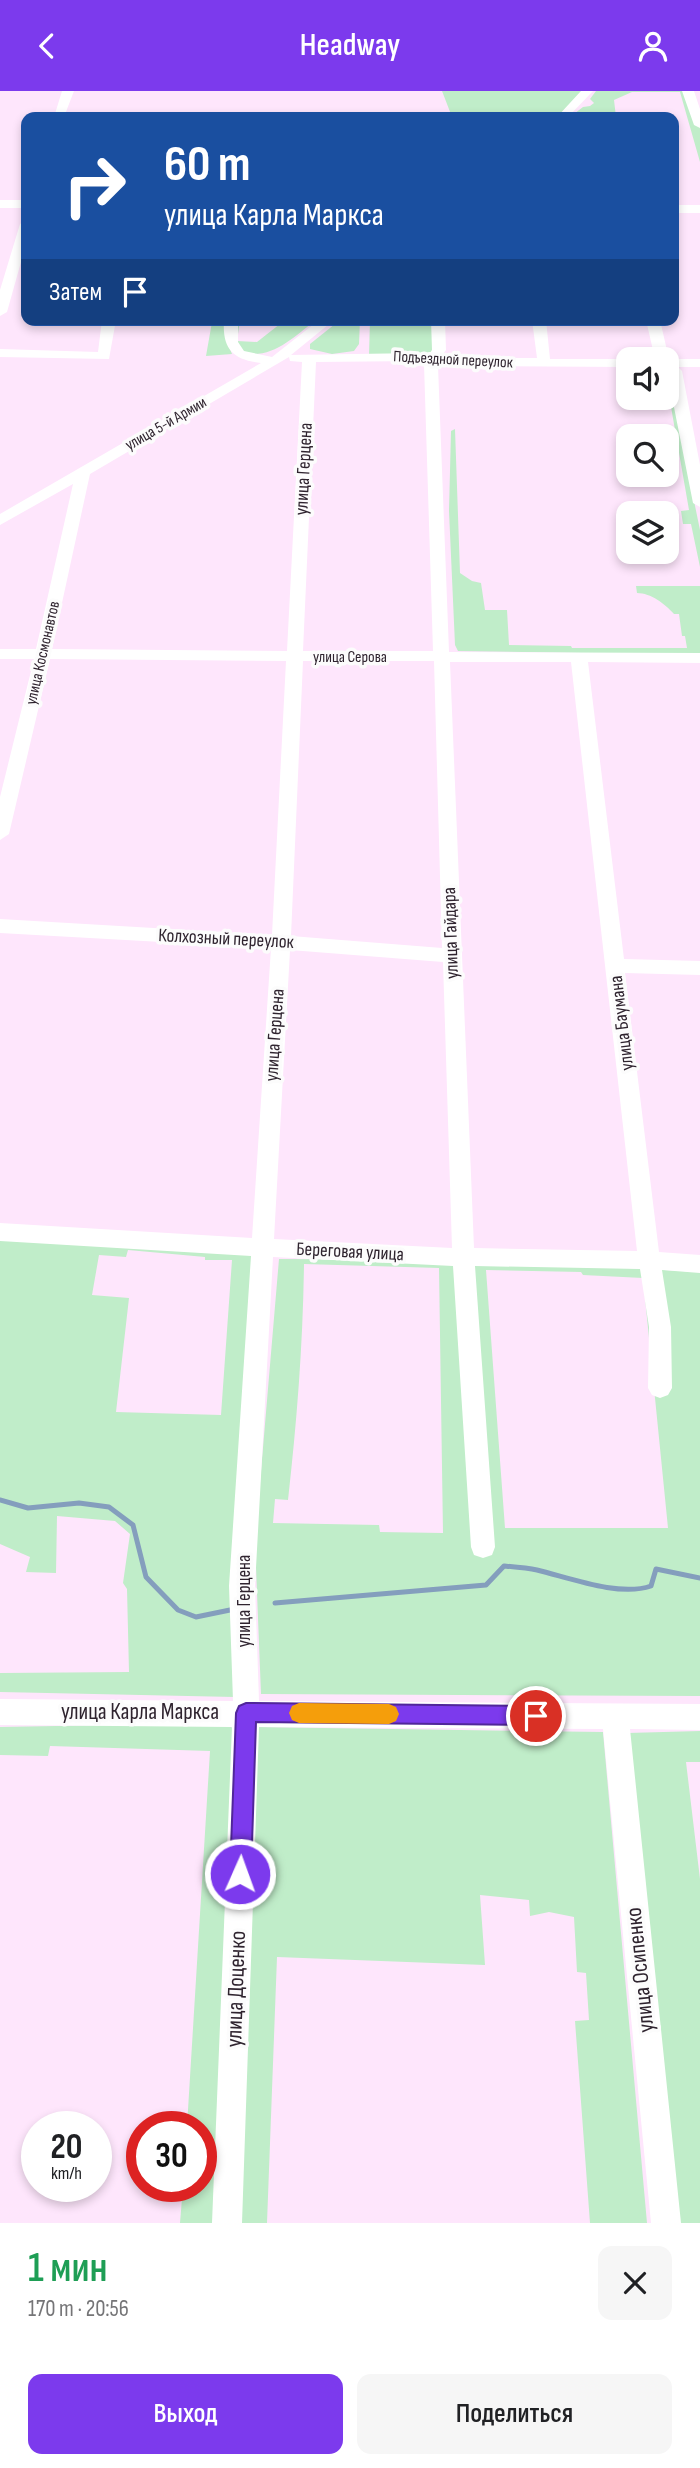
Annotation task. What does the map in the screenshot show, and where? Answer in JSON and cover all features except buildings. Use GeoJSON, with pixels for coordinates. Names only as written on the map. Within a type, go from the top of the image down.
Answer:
{"type":"FeatureCollection","features":[{"type":"Feature","properties":{"kind":"street"},"geometry":{"type":"LineString","coordinates":[[62,112],[68,91]]}},
{"type":"Feature","properties":{"kind":"street"},"geometry":{"type":"LineString","coordinates":[[567,112],[587,91]]}},
{"type":"Feature","properties":{"kind":"street"},"geometry":{"type":"LineString","coordinates":[[688,91],[700,125]]}},
{"type":"Feature","properties":{"kind":"street"},"geometry":{"type":"LineString","coordinates":[[0,204],[21,204]]}},
{"type":"Feature","properties":{"kind":"street"},"geometry":{"type":"LineString","coordinates":[[679,209],[700,209]]}},
{"type":"Feature","properties":{"kind":"street"},"geometry":{"type":"LineString","coordinates":[[0,312],[21,241]]}},
{"type":"Feature","properties":{"kind":"street"},"geometry":{"type":"LineString","coordinates":[[0,353],[104,355],[108,326]]}},
{"type":"Feature","properties":{"kind":"street"},"geometry":{"type":"LineString","coordinates":[[230,326],[229,336],[235,352],[241,357],[277,360]]}},
{"type":"Feature","properties":{"kind":"street","name":"улица 5-й Армии"},"geometry":{"type":"LineString","coordinates":[[0,520],[277,360],[320,326]]}},
{"type":"Feature","properties":{"kind":"street","name":"улица Гайдара"},"geometry":{"type":"LineString","coordinates":[[438,326],[439,350],[431,362],[463,1257],[483,1547]]}},
{"type":"Feature","properties":{"kind":"street"},"geometry":{"type":"LineString","coordinates":[[540,326],[544,364]]}},
{"type":"Feature","properties":{"kind":"street"},"geometry":{"type":"LineString","coordinates":[[654,326],[659,347]]}},
{"type":"Feature","properties":{"kind":"street","name":"Подъездной переулок"},"geometry":{"type":"LineString","coordinates":[[277,360],[309,357],[420,357],[431,362],[616,363]]}},
{"type":"Feature","properties":{"kind":"street","name":"улица Герцена"},"geometry":{"type":"LineString","coordinates":[[246,1713],[242,1586],[281,942],[309,357]]}},
{"type":"Feature","properties":{"kind":"street"},"geometry":{"type":"LineString","coordinates":[[679,364],[700,363]]}},
{"type":"Feature","properties":{"kind":"street"},"geometry":{"type":"LineString","coordinates":[[679,391],[700,503]]}},
{"type":"Feature","properties":{"kind":"street","name":"улица Космонавтов"},"geometry":{"type":"LineString","coordinates":[[0,834],[83,471]]}},
{"type":"Feature","properties":{"kind":"street","name":"улица Серова"},"geometry":{"type":"LineString","coordinates":[[0,654],[700,658]]}},
{"type":"Feature","properties":{"kind":"street","name":"улица Баумана"},"geometry":{"type":"LineString","coordinates":[[579,658],[649,1260],[660,1327],[660,1388]]}},
{"type":"Feature","properties":{"kind":"street","name":"Колхозный переулок"},"geometry":{"type":"LineString","coordinates":[[0,926],[281,942],[452,956]]}},
{"type":"Feature","properties":{"kind":"street"},"geometry":{"type":"LineString","coordinates":[[615,965],[700,968]]}},
{"type":"Feature","properties":{"kind":"street","name":"Береговая улица"},"geometry":{"type":"LineString","coordinates":[[0,1231],[261,1248],[463,1257],[649,1260],[700,1264]]}},
{"type":"Feature","properties":{"kind":"street","name":"улица Карла Маркса"},"geometry":{"type":"LineString","coordinates":[[0,1712],[700,1717]]}},
{"type":"Feature","properties":{"kind":"street","name":"улица Доценко"},"geometry":{"type":"LineString","coordinates":[[227,2223],[246,1713]]}},
{"type":"Feature","properties":{"kind":"street","name":"улица Осипенко"},"geometry":{"type":"LineString","coordinates":[[615,1716],[666,2223]]}},
{"type":"Feature","properties":{"kind":"green space"},"geometry":{"type":"Polygon","coordinates":[[[442,91],[583,91],[563,112],[450,112],[442,91]]]}},
{"type":"Feature","properties":{"kind":"green space"},"geometry":{"type":"Polygon","coordinates":[[[596,91],[689,91],[700,120],[700,162],[680,92],[632,92],[614,100],[615,112],[576,112],[594,103],[590,99],[596,91]]]}},
{"type":"Feature","properties":{"kind":"green space"},"geometry":{"type":"Polygon","coordinates":[[[211,326],[227,326],[226,339],[232,354],[206,356],[211,326]]]}},
{"type":"Feature","properties":{"kind":"green space"},"geometry":{"type":"Polygon","coordinates":[[[232,326],[239,326],[237,341],[257,342],[277,326],[308,326],[289,341],[262,353],[240,352],[231,340],[232,326]]]}},
{"type":"Feature","properties":{"kind":"green space"},"geometry":{"type":"Polygon","coordinates":[[[332,326],[360,326],[359,344],[354,351],[332,354],[310,349],[310,344],[332,326]]]}},
{"type":"Feature","properties":{"kind":"green space"},"geometry":{"type":"Polygon","coordinates":[[[370,326],[433,326],[435,355],[369,355],[370,326]]]}},
{"type":"Feature","properties":{"kind":"green space"},"geometry":{"type":"Polygon","coordinates":[[[672,410],[675,410],[678,424],[674,424],[672,410]]]}},
{"type":"Feature","properties":{"kind":"green space"},"geometry":{"type":"Polygon","coordinates":[[[679,428],[700,530],[700,567],[691,524],[683,524],[681,511],[689,510],[679,453],[679,428]]]}},
{"type":"Feature","properties":{"kind":"green space"},"geometry":{"type":"Polygon","coordinates":[[[455,429],[460,573],[481,583],[485,610],[507,610],[509,645],[687,648],[685,636],[682,636],[679,614],[674,614],[652,597],[637,593],[636,586],[700,586],[700,655],[458,651],[455,645],[449,511],[451,431],[455,429]]]}},
{"type":"Feature","properties":{"kind":"green space"},"geometry":{"type":"Polygon","coordinates":[[[0,1234],[255,1249],[235,1697],[0,1692],[0,1673],[129,1672],[127,1589],[123,1583],[130,1534],[115,1521],[57,1516],[56,1573],[26,1572],[30,1557],[0,1544],[0,1234]],[[128,1250],[126,1257],[99,1255],[92,1295],[129,1298],[116,1412],[221,1415],[232,1260],[205,1260],[205,1257],[128,1250]]]}},
{"type":"Feature","properties":{"kind":"green space"},"geometry":{"type":"Polygon","coordinates":[[[279,1259],[486,1260],[700,1272],[700,1696],[261,1694],[255,1542],[279,1259]],[[304,1264],[299,1382],[288,1500],[275,1499],[273,1523],[379,1525],[380,1532],[443,1533],[439,1268],[304,1264]],[[486,1270],[505,1528],[668,1528],[643,1278],[583,1275],[581,1272],[486,1270]]]}},
{"type":"Feature","properties":{"kind":"green space"},"geometry":{"type":"Polygon","coordinates":[[[225,1723],[234,1729],[217,2129],[217,2111],[188,2111],[210,1751],[50,1746],[48,1756],[0,1755],[0,1727],[225,1723]]]}},
{"type":"Feature","properties":{"kind":"green space"},"geometry":{"type":"Polygon","coordinates":[[[256,1727],[603,1732],[647,2223],[590,2223],[575,2021],[589,2020],[586,1973],[577,1972],[574,1917],[549,1912],[530,1916],[529,1900],[480,1895],[485,1965],[277,1957],[267,2223],[237,2223],[256,1727]]]}},
{"type":"Feature","properties":{"kind":"green space"},"geometry":{"type":"Polygon","coordinates":[[[700,1731],[700,1762],[686,1762],[700,1879],[700,2223],[678,2223],[627,1733],[700,1731]]]}},
{"type":"Feature","properties":{"kind":"green space"},"geometry":{"type":"Polygon","coordinates":[[[182,2202],[214,2202],[213,2223],[180,2223],[182,2202]]]}},
{"type":"Feature","properties":{"kind":"waterway"},"geometry":{"type":"LineString","coordinates":[[0,1500],[28,1508],[79,1503],[109,1507],[133,1525],[146,1577],[178,1610],[196,1617],[230,1610]]}},
{"type":"Feature","properties":{"kind":"waterway"},"geometry":{"type":"LineString","coordinates":[[275,1603],[486,1585],[504,1566],[537,1570],[594,1585],[624,1589],[651,1586],[656,1569],[700,1578]]}},
{"type":"Feature","properties":{"kind":"slow traffic"},"geometry":{"type":"LineString","coordinates":[[299,1713],[389,1714]]}},
{"type":"Feature","properties":{"kind":"route"},"geometry":{"type":"LineString","coordinates":[[240,1874],[246,1713],[536,1716]]}}]}
